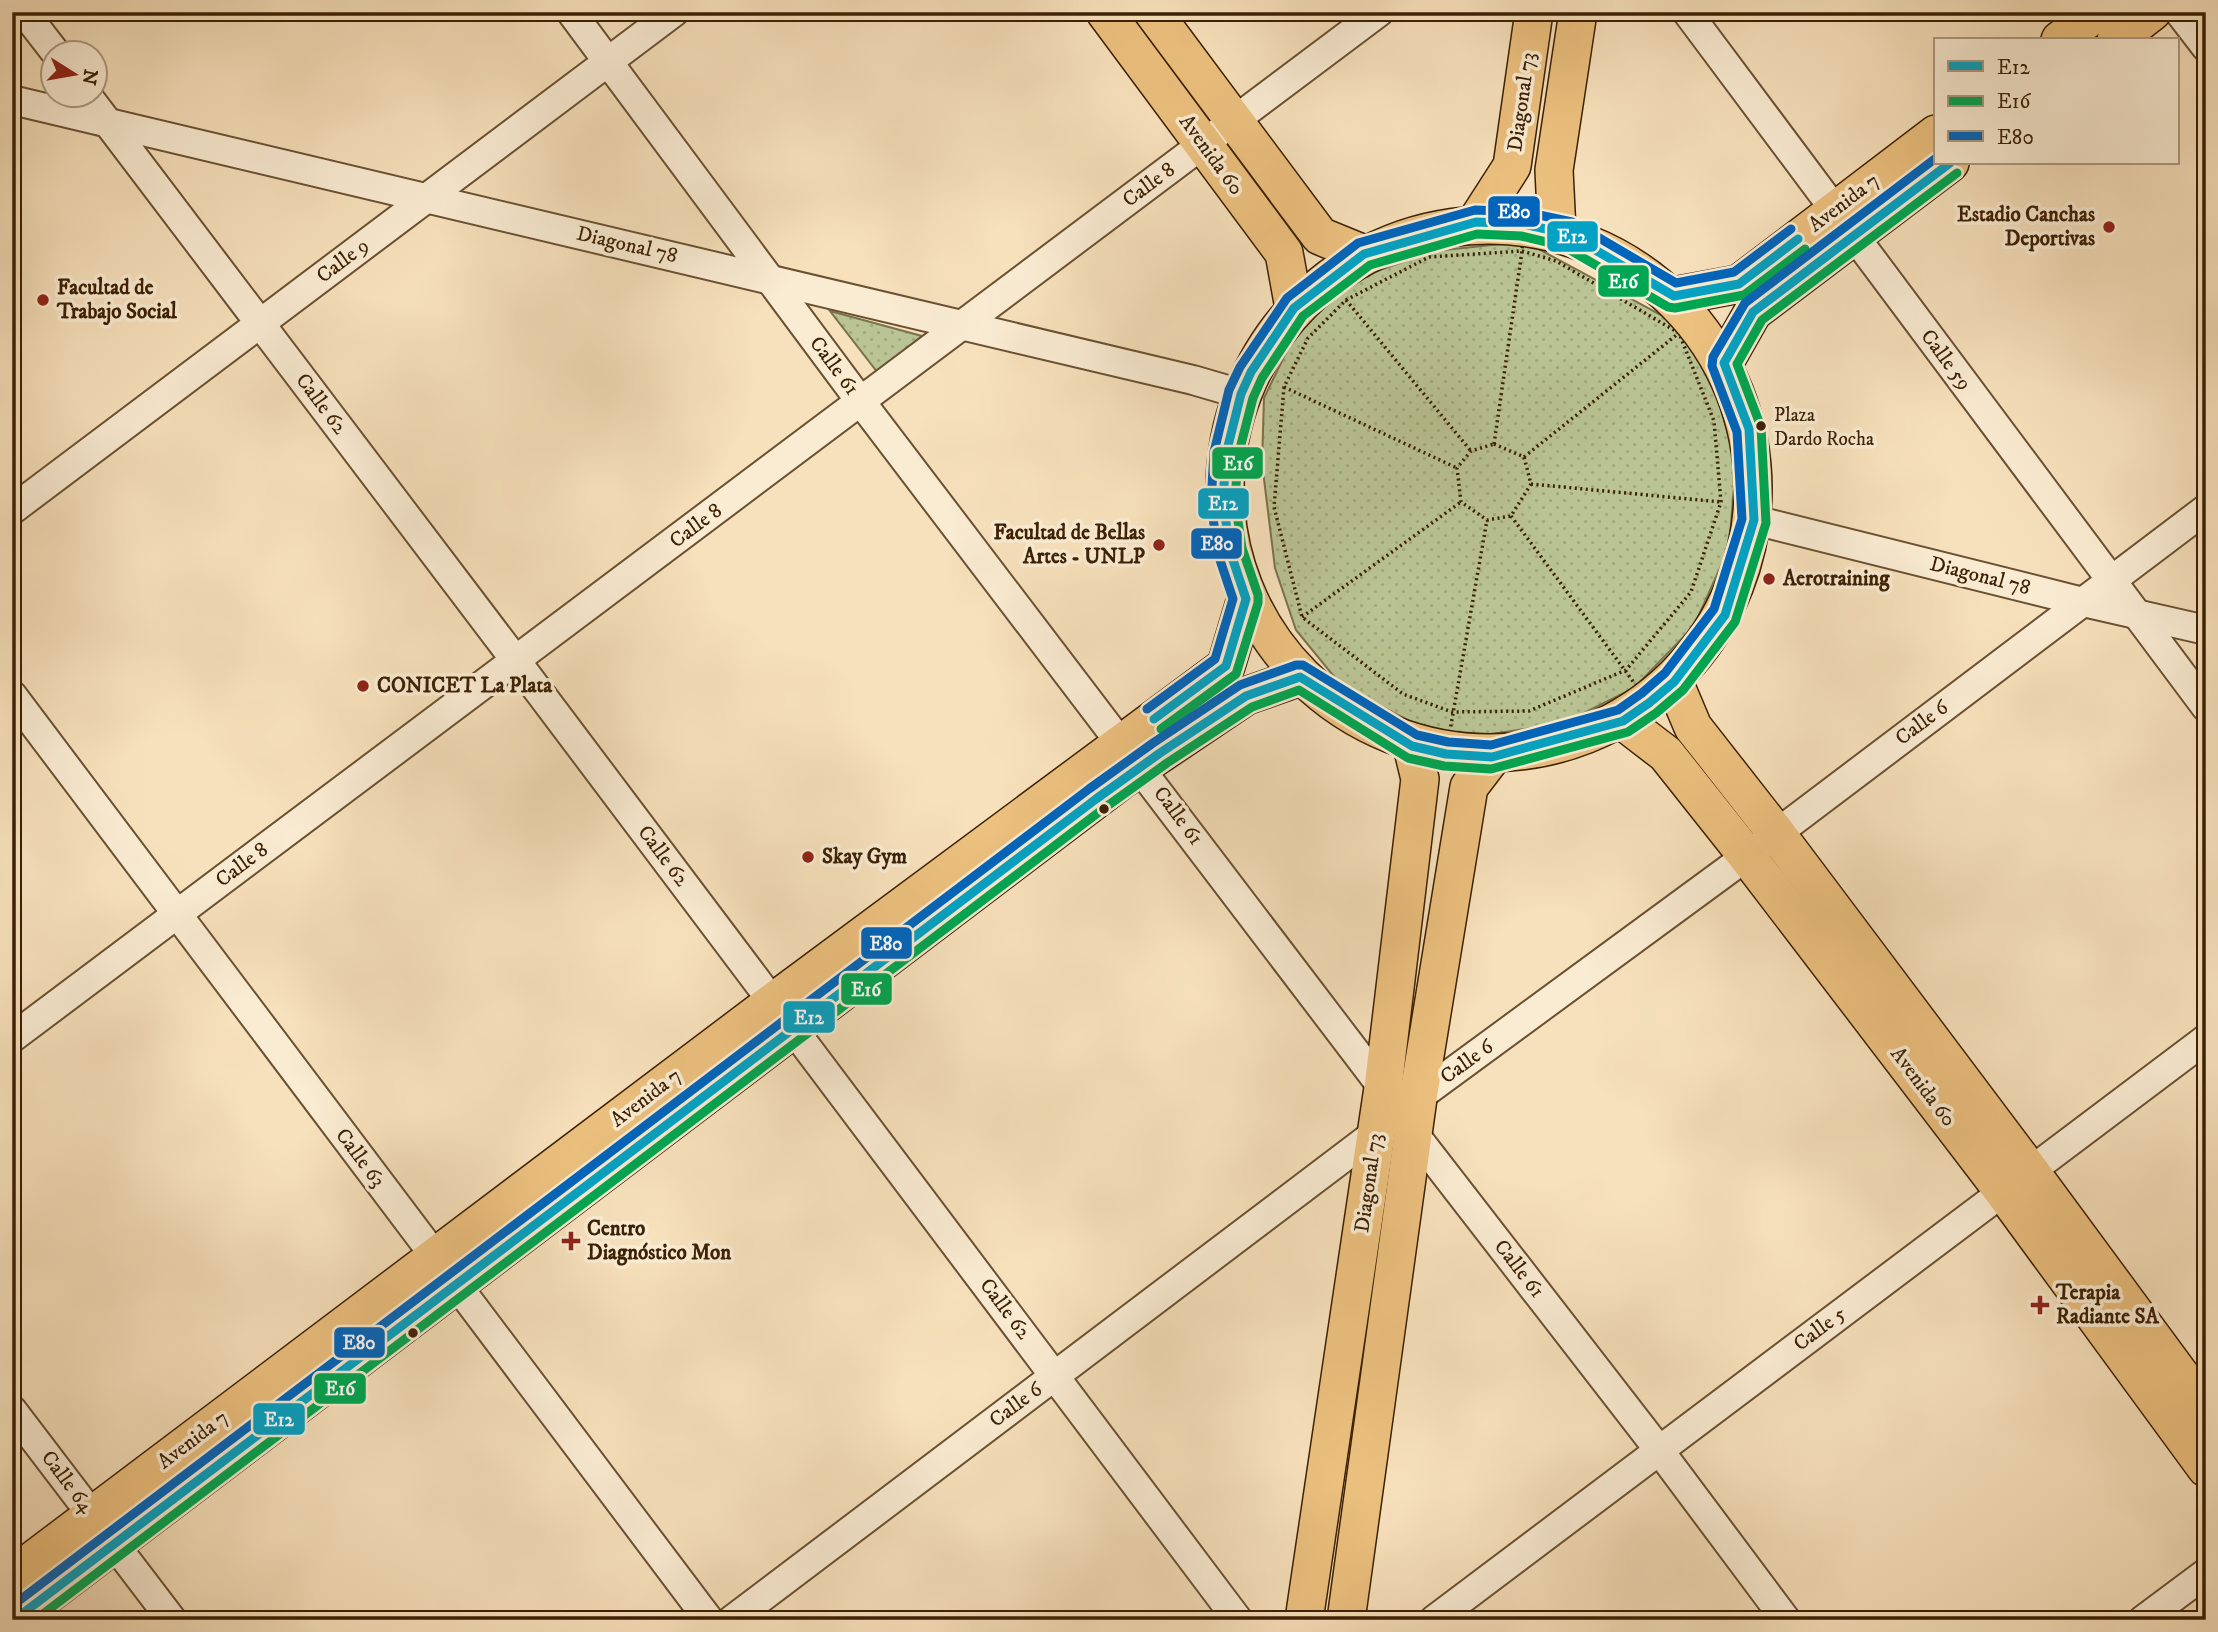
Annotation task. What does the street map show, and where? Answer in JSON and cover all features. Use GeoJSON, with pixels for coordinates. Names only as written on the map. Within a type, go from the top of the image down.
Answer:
{"type":"FeatureCollection","features":[{"type":"Feature","properties":{"kind":"main road","name":"Avenida 60"},"geometry":{"type":"LineString","coordinates":[[1105,12],[1284,253],[1294,308]]}},
{"type":"Feature","properties":{"kind":"main road","name":"Avenida 60"},"geometry":{"type":"LineString","coordinates":[[1153,12],[1320,236],[1364,254]]}},
{"type":"Feature","properties":{"kind":"main road","name":"Diagonal 73"},"geometry":{"type":"LineString","coordinates":[[1476,222],[1512,166],[1534,12]]}},
{"type":"Feature","properties":{"kind":"main road","name":"Diagonal 73"},"geometry":{"type":"LineString","coordinates":[[1557,231],[1554,170],[1578,12]]}},
{"type":"Feature","properties":{"kind":"main road"},"geometry":{"type":"LineString","coordinates":[[2063,38],[2097,12]]}},
{"type":"Feature","properties":{"kind":"main road"},"geometry":{"type":"LineString","coordinates":[[2119,38],[2152,12]]}},
{"type":"Feature","properties":{"kind":"main road","name":"Avenida 7"},"geometry":{"type":"LineString","coordinates":[[1724,363],[1753,312],[1934,136]]}},
{"type":"Feature","properties":{"kind":"main road","name":"Avenida 7"},"geometry":{"type":"LineString","coordinates":[[1674,296],[1739,284],[1948,164]]}},
{"type":"Feature","properties":{"kind":"main road"},"geometry":{"type":"LineString","coordinates":[[1512,166],[1529,178],[1554,170]]}},
{"type":"Feature","properties":{"kind":"main road"},"geometry":{"type":"LineString","coordinates":[[1416,762],[1446,754],[1492,757],[1649,702],[1725,615],[1754,520],[1749,429],[1724,363],[1674,296],[1568,234],[1523,224],[1476,222],[1364,254],[1294,308],[1251,372],[1241,394],[1226,454],[1223,501],[1230,551],[1246,599],[1300,677],[1416,762],[1469,787]]}},
{"type":"Feature","properties":{"kind":"main road","name":"Avenida 7"},"geometry":{"type":"LineString","coordinates":[[14,1620],[103,1530],[1131,755],[1226,666],[1246,599]]}},
{"type":"Feature","properties":{"kind":"main road","name":"Avenida 7"},"geometry":{"type":"LineString","coordinates":[[1131,755],[1246,696],[1300,677]]}},
{"type":"Feature","properties":{"kind":"main road","name":"Avenida 60"},"geometry":{"type":"LineString","coordinates":[[1649,702],[1693,727],[1776,833],[2017,1181],[2206,1468]]}},
{"type":"Feature","properties":{"kind":"main road","name":"Avenida 60"},"geometry":{"type":"LineString","coordinates":[[1649,702],[1666,754],[1747,856],[2206,1409]]}},
{"type":"Feature","properties":{"kind":"main road"},"geometry":{"type":"LineString","coordinates":[[1666,754],[1675,733],[1693,727]]}},
{"type":"Feature","properties":{"kind":"main road","name":"Diagonal 73"},"geometry":{"type":"LineString","coordinates":[[1304,1620],[1398,1113],[1469,787],[1492,757]]}},
{"type":"Feature","properties":{"kind":"main road","name":"Diagonal 73"},"geometry":{"type":"LineString","coordinates":[[1346,1620],[1398,1113],[1416,762]]}},
{"type":"Feature","properties":{"kind":"main road","name":"Avenida 7"},"geometry":{"type":"LineString","coordinates":[[12,1576],[103,1530]]}},
{"type":"Feature","properties":{"kind":"street"},"geometry":{"type":"LineString","coordinates":[[24,12],[44,38]]}},
{"type":"Feature","properties":{"kind":"street","name":"Calle 61"},"geometry":{"type":"LineString","coordinates":[[570,12],[1398,1113],[1659,1450],[1786,1620]]}},
{"type":"Feature","properties":{"kind":"street","name":"Calle 9"},"geometry":{"type":"LineString","coordinates":[[12,510],[674,12]]}},
{"type":"Feature","properties":{"kind":"street","name":"Calle 8"},"geometry":{"type":"LineString","coordinates":[[12,1038],[1379,12]]}},
{"type":"Feature","properties":{"kind":"street","name":"Calle 59"},"geometry":{"type":"LineString","coordinates":[[1687,12],[2206,707]]}},
{"type":"Feature","properties":{"kind":"street"},"geometry":{"type":"LineString","coordinates":[[2179,12],[2206,47]]}},
{"type":"Feature","properties":{"kind":"street","name":"Diagonal 78"},"geometry":{"type":"LineString","coordinates":[[12,100],[1194,380],[1241,394]]}},
{"type":"Feature","properties":{"kind":"street","name":"Calle 62"},"geometry":{"type":"LineString","coordinates":[[96,108],[1056,1375],[1238,1620]]}},
{"type":"Feature","properties":{"kind":"street","name":"Calle 6"},"geometry":{"type":"LineString","coordinates":[[732,1620],[1398,1113],[1747,856],[2206,509]]}},
{"type":"Feature","properties":{"kind":"street","name":"Diagonal 78"},"geometry":{"type":"LineString","coordinates":[[1754,520],[2206,630]]}},
{"type":"Feature","properties":{"kind":"street","name":"Calle 63"},"geometry":{"type":"LineString","coordinates":[[12,695],[709,1620]]}},
{"type":"Feature","properties":{"kind":"street","name":"Calle 5"},"geometry":{"type":"LineString","coordinates":[[1434,1620],[2206,1039]]}},
{"type":"Feature","properties":{"kind":"street","name":"Calle 64"},"geometry":{"type":"LineString","coordinates":[[12,1410],[172,1620]]}},
{"type":"Feature","properties":{"kind":"street"},"geometry":{"type":"LineString","coordinates":[[2143,1620],[2206,1573]]}},
{"type":"Feature","properties":{"kind":"path"},"geometry":{"type":"LineString","coordinates":[[1494,444],[1521,251]]}},
{"type":"Feature","properties":{"kind":"path"},"geometry":{"type":"LineString","coordinates":[[1521,251],[1556,261],[1679,332],[1714,421],[1721,502],[1691,592],[1626,670],[1529,711],[1452,712],[1403,694],[1302,617],[1274,507],[1284,387],[1308,338],[1346,300],[1429,257],[1521,251]]}},
{"type":"Feature","properties":{"kind":"path"},"geometry":{"type":"LineString","coordinates":[[1346,300],[1471,451]]}},
{"type":"Feature","properties":{"kind":"path"},"geometry":{"type":"LineString","coordinates":[[1524,457],[1679,332]]}},
{"type":"Feature","properties":{"kind":"path"},"geometry":{"type":"LineString","coordinates":[[1284,387],[1458,468]]}},
{"type":"Feature","properties":{"kind":"path"},"geometry":{"type":"LineString","coordinates":[[1461,502],[1458,468],[1471,451],[1494,444],[1524,457]]}},
{"type":"Feature","properties":{"kind":"path"},"geometry":{"type":"LineString","coordinates":[[1461,502],[1487,520],[1511,516],[1531,484],[1524,457]]}},
{"type":"Feature","properties":{"kind":"path"},"geometry":{"type":"LineString","coordinates":[[1531,484],[1721,502]]}},
{"type":"Feature","properties":{"kind":"path"},"geometry":{"type":"LineString","coordinates":[[1302,617],[1461,502]]}},
{"type":"Feature","properties":{"kind":"path"},"geometry":{"type":"LineString","coordinates":[[1511,516],[1649,702]]}},
{"type":"Feature","properties":{"kind":"path"},"geometry":{"type":"LineString","coordinates":[[1452,712],[1487,520]]}},
{"type":"Feature","properties":{"kind":"green space","name":"Plaza Dardo Rocha"},"geometry":{"type":"Polygon","coordinates":[[[1511,243],[1533,246],[1663,316],[1678,328],[1713,380],[1736,463],[1729,548],[1694,626],[1634,688],[1564,723],[1486,735],[1449,733],[1409,721],[1340,684],[1296,630],[1275,568],[1262,463],[1264,398],[1296,332],[1357,278],[1434,251],[1511,243]]]}},
{"type":"Feature","properties":{"kind":"green space"},"geometry":{"type":"Polygon","coordinates":[[[830,311],[922,336],[878,373],[830,311]]]}},
{"type":"Feature","properties":{"kind":"transit line","name":"E80"},"geometry":{"type":"LineString","coordinates":[[12,1606],[1089,789],[1240,685],[1296,665],[1303,665],[1417,735],[1448,742],[1491,745],[1618,710],[1642,693],[1665,673],[1714,609],[1742,519],[1737,432],[1712,366],[1713,357],[1745,303],[1934,160]]}},
{"type":"Feature","properties":{"kind":"transit line","name":"E12"},"geometry":{"type":"LineString","coordinates":[[14,1620],[1096,799],[1246,696],[1300,677],[1412,746],[1446,754],[1492,757],[1623,721],[1649,703],[1674,682],[1725,615],[1754,520],[1749,429],[1724,363],[1753,312],[1949,164]]}},
{"type":"Feature","properties":{"kind":"transit line","name":"E16"},"geometry":{"type":"LineString","coordinates":[[35,1620],[1103,809],[1252,707],[1299,690],[1408,758],[1444,766],[1491,769],[1628,732],[1656,713],[1683,690],[1735,622],[1766,523],[1761,427],[1737,364],[1762,320],[1957,173]]}},
{"type":"Feature","properties":{"kind":"transit line","name":"E80"},"geometry":{"type":"LineString","coordinates":[[1147,709],[1215,659],[1233,599],[1218,554],[1211,503],[1214,452],[1229,390],[1240,367],[1287,298],[1358,243],[1475,210],[1525,212],[1572,222],[1676,283],[1734,272],[1791,229]]}},
{"type":"Feature","properties":{"kind":"transit line","name":"E12"},"geometry":{"type":"LineString","coordinates":[[1154,719],[1226,666],[1246,599],[1230,551],[1223,501],[1226,454],[1241,394],[1251,372],[1294,308],[1364,254],[1476,222],[1523,224],[1568,234],[1674,296],[1739,284],[1798,239]]}},
{"type":"Feature","properties":{"kind":"transit line","name":"E16"},"geometry":{"type":"LineString","coordinates":[[1161,729],[1236,674],[1258,603],[1258,595],[1242,548],[1235,501],[1238,456],[1253,398],[1262,378],[1303,316],[1370,265],[1477,234],[1521,236],[1563,246],[1668,307],[1675,308],[1744,295],[1805,249]]}},
{"type":"Feature","properties":{"kind":"place","name":"Estadio Canchas Deportivas"},"geometry":{"type":"Point","coordinates":[2109,227]}},
{"type":"Feature","properties":{"kind":"place","name":"Facultad de Trabajo Social"},"geometry":{"type":"Point","coordinates":[43,300]}},
{"type":"Feature","properties":{"kind":"place","name":"Plaza Dardo Rocha"},"geometry":{"type":"Point","coordinates":[1761,426]}},
{"type":"Feature","properties":{"kind":"place","name":"Facultad de Bellas Artes - UNLP"},"geometry":{"type":"Point","coordinates":[1159,545]}},
{"type":"Feature","properties":{"kind":"place","name":"Aerotraining"},"geometry":{"type":"Point","coordinates":[1769,579]}},
{"type":"Feature","properties":{"kind":"place","name":"CONICET La Plata"},"geometry":{"type":"Point","coordinates":[363,686]}},
{"type":"Feature","properties":{"kind":"place","name":"Skay Gym"},"geometry":{"type":"Point","coordinates":[808,857]}},
{"type":"Feature","properties":{"kind":"place","name":"Centro Diagnóstico Mon"},"geometry":{"type":"Point","coordinates":[571,1241]}},
{"type":"Feature","properties":{"kind":"place","name":"Terapia Radiante SA"},"geometry":{"type":"Point","coordinates":[2040,1305]}}]}
